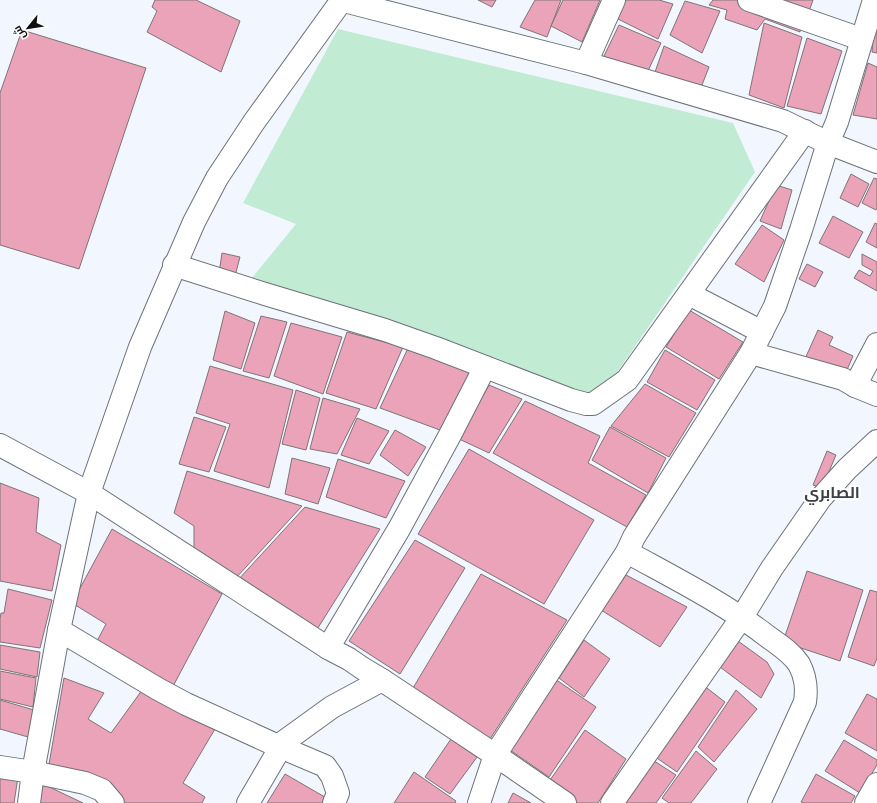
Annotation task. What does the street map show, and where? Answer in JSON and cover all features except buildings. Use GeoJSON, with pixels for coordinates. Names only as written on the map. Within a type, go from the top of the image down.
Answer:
{"type":"FeatureCollection","features":[{"type":"Feature","properties":{"kind":"street"},"geometry":{"type":"LineString","coordinates":[[29,803],[58,630],[89,493],[140,347],[194,222],[217,178],[254,122],[341,0],[586,63],[783,121],[828,143],[877,162]]}},
{"type":"Feature","properties":{"kind":"street"},"geometry":{"type":"LineString","coordinates":[[586,63],[614,0]]}},
{"type":"Feature","properties":{"kind":"street"},"geometry":{"type":"LineString","coordinates":[[749,0],[861,39]]}},
{"type":"Feature","properties":{"kind":"street"},"geometry":{"type":"LineString","coordinates":[[479,803],[495,755],[627,552],[634,538],[750,353],[775,306],[836,122],[874,0]]}},
{"type":"Feature","properties":{"kind":"street"},"geometry":{"type":"LineString","coordinates":[[174,266],[370,325],[436,348],[571,400],[586,404],[593,404],[627,380],[805,131]]}},
{"type":"Feature","properties":{"kind":"street"},"geometry":{"type":"LineString","coordinates":[[689,294],[762,332]]}},
{"type":"Feature","properties":{"kind":"street"},"geometry":{"type":"LineString","coordinates":[[855,386],[877,344]]}},
{"type":"Feature","properties":{"kind":"street"},"geometry":{"type":"LineString","coordinates":[[750,353],[843,379],[855,386],[877,395]]}},
{"type":"Feature","properties":{"kind":"street"},"geometry":{"type":"LineString","coordinates":[[328,648],[399,529],[450,435],[484,367]]}},
{"type":"Feature","properties":{"kind":"street"},"geometry":{"type":"LineString","coordinates":[[612,803],[742,617],[772,568],[820,499],[847,469],[877,442]]}},
{"type":"Feature","properties":{"kind":"street"},"geometry":{"type":"LineString","coordinates":[[0,445],[89,493],[328,648],[349,659],[382,680],[565,803]]}},
{"type":"Feature","properties":{"kind":"street"},"geometry":{"type":"LineString","coordinates":[[627,552],[742,617],[790,653],[805,676],[805,702],[759,803]]}},
{"type":"Feature","properties":{"kind":"street"},"geometry":{"type":"LineString","coordinates":[[58,630],[175,698],[325,766],[332,776],[338,793],[334,803]]}},
{"type":"Feature","properties":{"kind":"street"},"geometry":{"type":"LineString","coordinates":[[248,803],[276,755],[278,746],[332,707],[382,680]]}},
{"type":"Feature","properties":{"kind":"street"},"geometry":{"type":"LineString","coordinates":[[0,767],[85,783],[102,790],[113,803]]}},
{"type":"Feature","properties":{"kind":"street"},"geometry":{"type":"LineString","coordinates":[[866,803],[877,784]]}},
{"type":"Feature","properties":{"kind":"green space"},"geometry":{"type":"Polygon","coordinates":[[[338,29],[733,123],[755,172],[596,403],[251,279],[296,224],[243,203],[338,29]]]}},
{"type":"Feature","properties":{"kind":"district","name":"الصابري"},"geometry":{"type":"Point","coordinates":[832,492]}}]}
